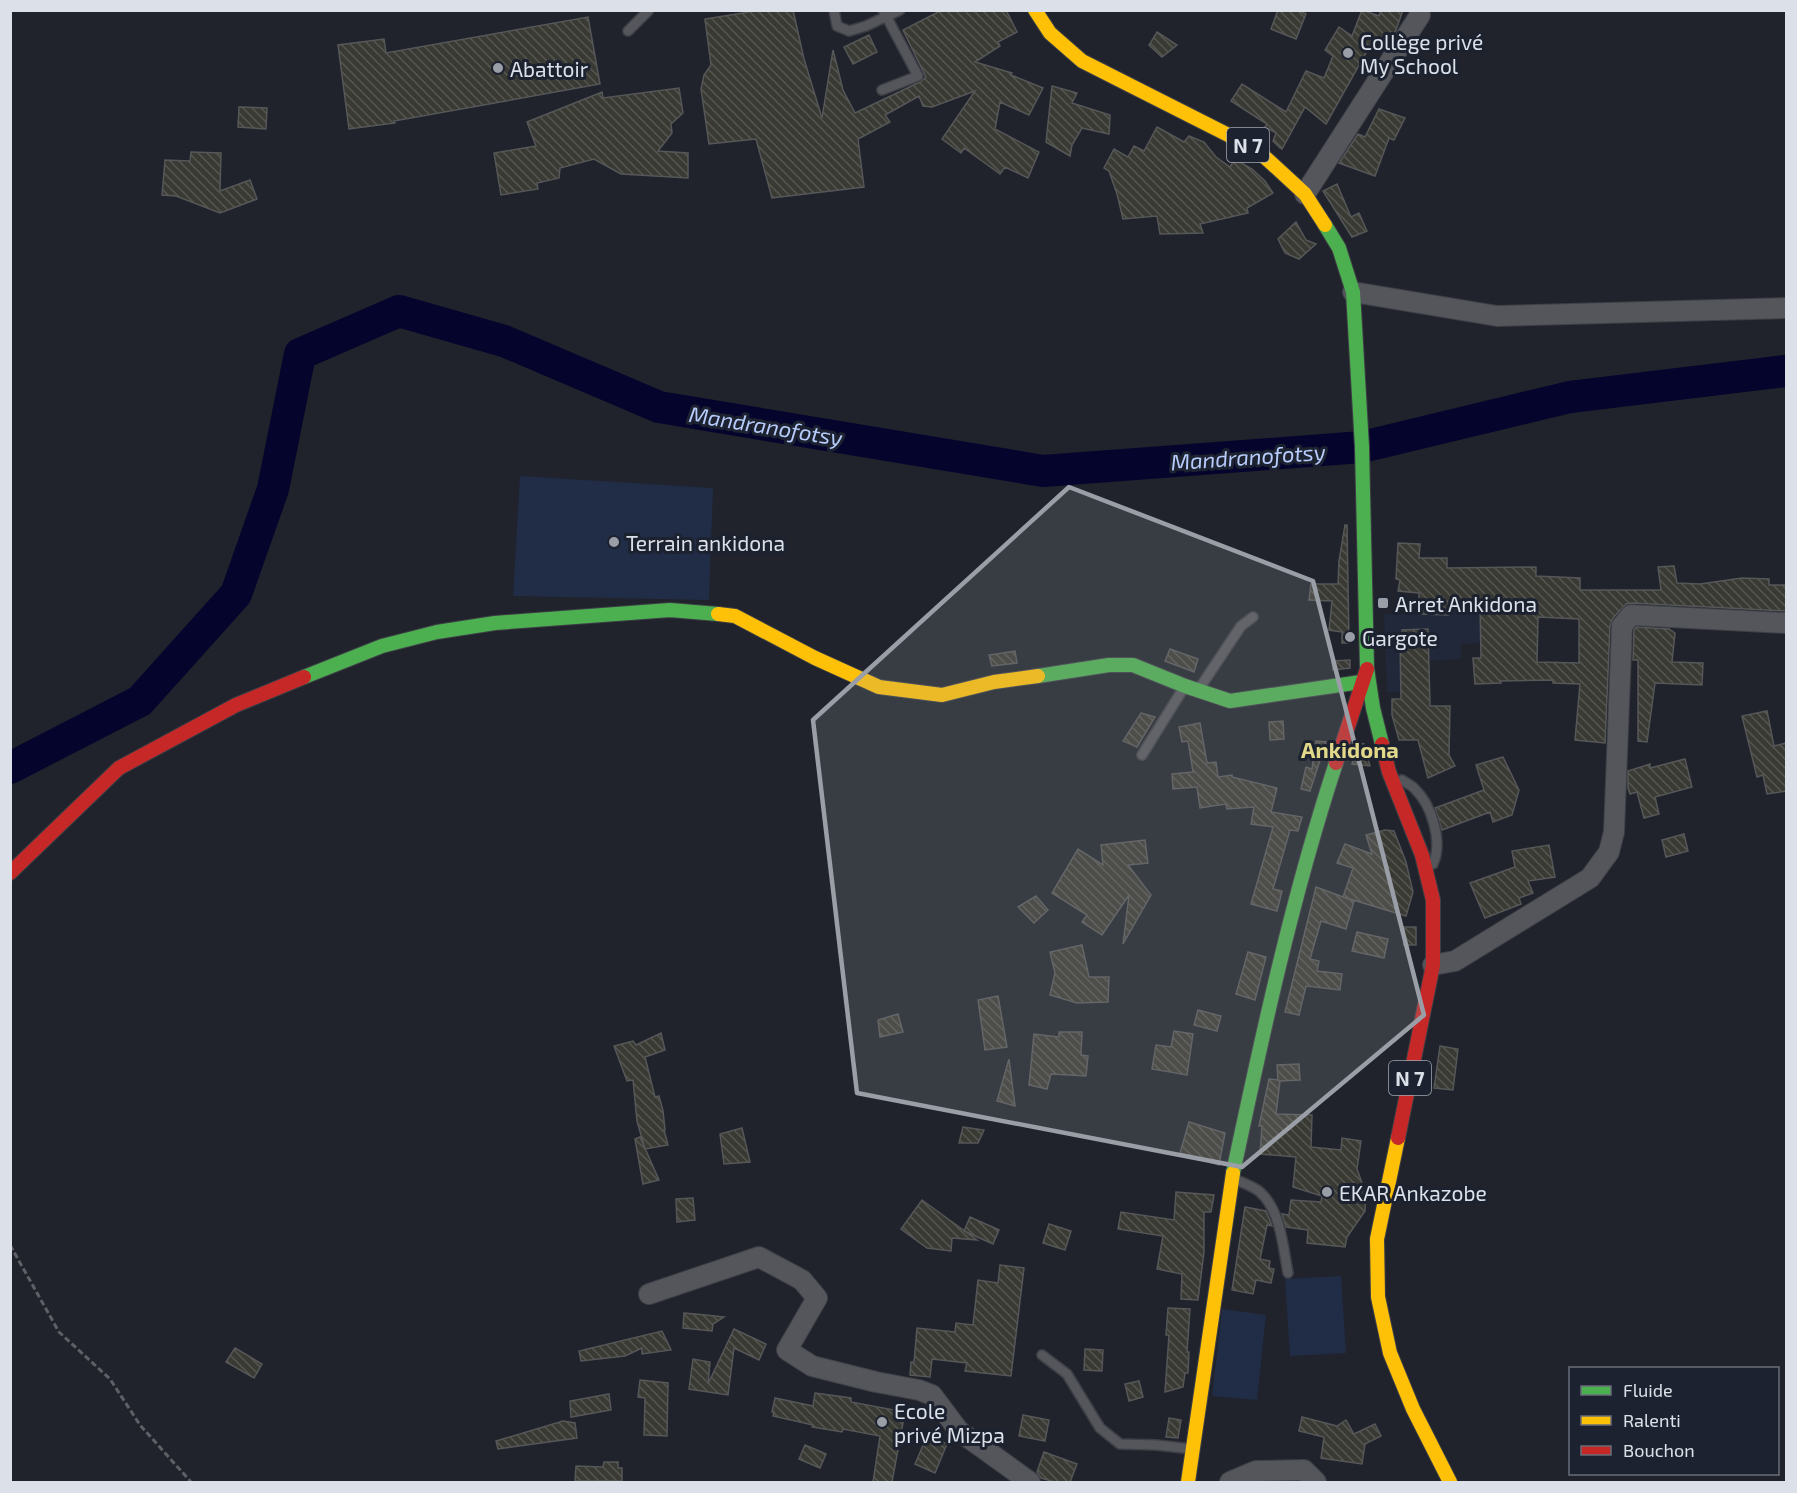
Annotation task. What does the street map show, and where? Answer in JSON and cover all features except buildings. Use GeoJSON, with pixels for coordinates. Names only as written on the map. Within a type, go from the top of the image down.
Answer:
{"type":"FeatureCollection","features":[{"type":"Feature","properties":{"kind":"street","name":"N 7"},"geometry":{"type":"LineString","coordinates":[[1035,10],[1050,33],[1082,61],[1256,149],[1305,194],[1339,248],[1353,292],[1362,447],[1367,668],[1373,708],[1389,772],[1422,855],[1433,900],[1433,965],[1377,1239],[1378,1297],[1390,1353],[1444,1479]]}},
{"type":"Feature","properties":{"kind":"street"},"geometry":{"type":"LineString","coordinates":[[1305,194],[1420,15]]}},
{"type":"Feature","properties":{"kind":"street"},"geometry":{"type":"LineString","coordinates":[[1353,292],[1497,315],[1786,308]]}},
{"type":"Feature","properties":{"kind":"street"},"geometry":{"type":"LineString","coordinates":[[10,873],[119,768],[236,705],[382,646],[437,632],[495,623],[670,610],[735,616],[815,658],[879,687],[942,695],[994,682],[1108,665],[1133,666],[1230,701],[1361,682]]}},
{"type":"Feature","properties":{"kind":"street"},"geometry":{"type":"LineString","coordinates":[[1433,965],[1455,961],[1590,878],[1609,852],[1614,832],[1622,626],[1631,615],[1786,623]]}},
{"type":"Feature","properties":{"kind":"street"},"geometry":{"type":"LineString","coordinates":[[1194,1481],[1193,1449],[1232,1178],[1261,1039],[1313,835],[1367,668]]}},
{"type":"Feature","properties":{"kind":"street"},"geometry":{"type":"LineString","coordinates":[[649,1294],[759,1257],[802,1280],[816,1298],[787,1350],[812,1366],[920,1390],[932,1395],[958,1431],[1029,1482]]}},
{"type":"Feature","properties":{"kind":"street"},"geometry":{"type":"LineString","coordinates":[[1230,1482],[1256,1471],[1304,1470],[1316,1482]]}},
{"type":"Feature","properties":{"kind":"lane"},"geometry":{"type":"LineString","coordinates":[[628,31],[649,10]]}},
{"type":"Feature","properties":{"kind":"lane"},"geometry":{"type":"LineString","coordinates":[[834,10],[837,26],[849,31],[866,26],[885,13],[900,10]]}},
{"type":"Feature","properties":{"kind":"lane"},"geometry":{"type":"LineString","coordinates":[[882,90],[918,76],[885,13]]}},
{"type":"Feature","properties":{"kind":"lane"},"geometry":{"type":"LineString","coordinates":[[1142,755],[1191,688],[1241,626],[1253,617]]}},
{"type":"Feature","properties":{"kind":"lane"},"geometry":{"type":"LineString","coordinates":[[1389,772],[1414,788],[1426,804],[1435,830],[1438,854],[1428,877]]}},
{"type":"Feature","properties":{"kind":"lane"},"geometry":{"type":"LineString","coordinates":[[1232,1178],[1258,1190],[1268,1201],[1279,1228],[1288,1273]]}},
{"type":"Feature","properties":{"kind":"lane"},"geometry":{"type":"LineString","coordinates":[[1042,1354],[1067,1374],[1100,1428],[1120,1444],[1156,1444],[1193,1449]]}},
{"type":"Feature","properties":{"kind":"path"},"geometry":{"type":"LineString","coordinates":[[10,1245],[59,1332],[110,1378],[140,1425],[191,1482]]}},
{"type":"Feature","properties":{"kind":"highlighted area"},"geometry":{"type":"Polygon","coordinates":[[[1069,487],[1313,581],[1424,1015],[1242,1167],[857,1093],[813,720],[1069,487]]]}},
{"type":"Feature","properties":{"kind":"shaded area","name":"Terrain ankidona"},"geometry":{"type":"Polygon","coordinates":[[[520,476],[713,488],[709,600],[513,596],[520,476]]]}},
{"type":"Feature","properties":{"kind":"shaded area"},"geometry":{"type":"Polygon","coordinates":[[[1420,558],[1447,558],[1447,568],[1507,568],[1509,642],[1461,644],[1461,659],[1429,661],[1430,692],[1387,692],[1384,614],[1419,614],[1420,558]]]}},
{"type":"Feature","properties":{"kind":"shaded area"},"geometry":{"type":"Polygon","coordinates":[[[1341,1276],[1346,1353],[1290,1356],[1285,1279],[1341,1276]]]}},
{"type":"Feature","properties":{"kind":"shaded area"},"geometry":{"type":"Polygon","coordinates":[[[1222,1309],[1266,1315],[1257,1400],[1212,1396],[1222,1309]]]}},
{"type":"Feature","properties":{"kind":"waterway","name":"Mandranofotsy"},"geometry":{"type":"LineString","coordinates":[[10,768],[140,701],[236,594],[273,489],[300,354],[399,311],[504,341],[659,407],[1043,471],[1362,447],[1570,397],[1786,371]]}},
{"type":"Feature","properties":{"kind":"traffic: fast"},"geometry":{"type":"LineString","coordinates":[[1325,225],[1339,248],[1353,292],[1362,447],[1367,668],[1373,708],[1382,744]]}},
{"type":"Feature","properties":{"kind":"traffic: fast"},"geometry":{"type":"LineString","coordinates":[[304,677],[382,646],[437,632],[495,623],[670,610],[718,614]]}},
{"type":"Feature","properties":{"kind":"traffic: fast"},"geometry":{"type":"LineString","coordinates":[[1038,676],[1109,665],[1133,665],[1230,701],[1361,682]]}},
{"type":"Feature","properties":{"kind":"traffic: fast"},"geometry":{"type":"LineString","coordinates":[[1233,1173],[1292,915],[1336,763]]}},
{"type":"Feature","properties":{"kind":"traffic: slow"},"geometry":{"type":"LineString","coordinates":[[1035,10],[1050,33],[1082,61],[1256,149],[1305,194],[1325,225]]}},
{"type":"Feature","properties":{"kind":"traffic: slow"},"geometry":{"type":"LineString","coordinates":[[718,614],[735,616],[815,658],[879,687],[942,695],[994,682],[1038,676]]}},
{"type":"Feature","properties":{"kind":"traffic: slow"},"geometry":{"type":"LineString","coordinates":[[1398,1138],[1377,1239],[1378,1297],[1390,1353],[1413,1409],[1450,1482]]}},
{"type":"Feature","properties":{"kind":"traffic: slow"},"geometry":{"type":"LineString","coordinates":[[1188,1482],[1233,1173]]}},
{"type":"Feature","properties":{"kind":"traffic: jam"},"geometry":{"type":"LineString","coordinates":[[1336,763],[1367,669]]}},
{"type":"Feature","properties":{"kind":"traffic: jam"},"geometry":{"type":"LineString","coordinates":[[10,873],[119,768],[236,705],[304,677]]}},
{"type":"Feature","properties":{"kind":"traffic: jam"},"geometry":{"type":"LineString","coordinates":[[1382,744],[1389,772],[1422,855],[1433,900],[1433,965],[1398,1138]]}},
{"type":"Feature","properties":{"kind":"place","name":"Collège privé My School"},"geometry":{"type":"Point","coordinates":[1348,53]}},
{"type":"Feature","properties":{"kind":"place","name":"Abattoir"},"geometry":{"type":"Point","coordinates":[498,68]}},
{"type":"Feature","properties":{"kind":"place","name":"Terrain ankidona"},"geometry":{"type":"Point","coordinates":[614,542]}},
{"type":"Feature","properties":{"kind":"place","name":"Arret Ankidona"},"geometry":{"type":"Point","coordinates":[1383,603]}},
{"type":"Feature","properties":{"kind":"place","name":"Gargote"},"geometry":{"type":"Point","coordinates":[1350,637]}},
{"type":"Feature","properties":{"kind":"place","name":"EKAR Ankazobe"},"geometry":{"type":"Point","coordinates":[1327,1192]}},
{"type":"Feature","properties":{"kind":"place","name":"Ecole privé Mizpa"},"geometry":{"type":"Point","coordinates":[882,1422]}},
{"type":"Feature","properties":{"kind":"district","name":"Ankidona"},"geometry":{"type":"Point","coordinates":[1350,749]}}]}
